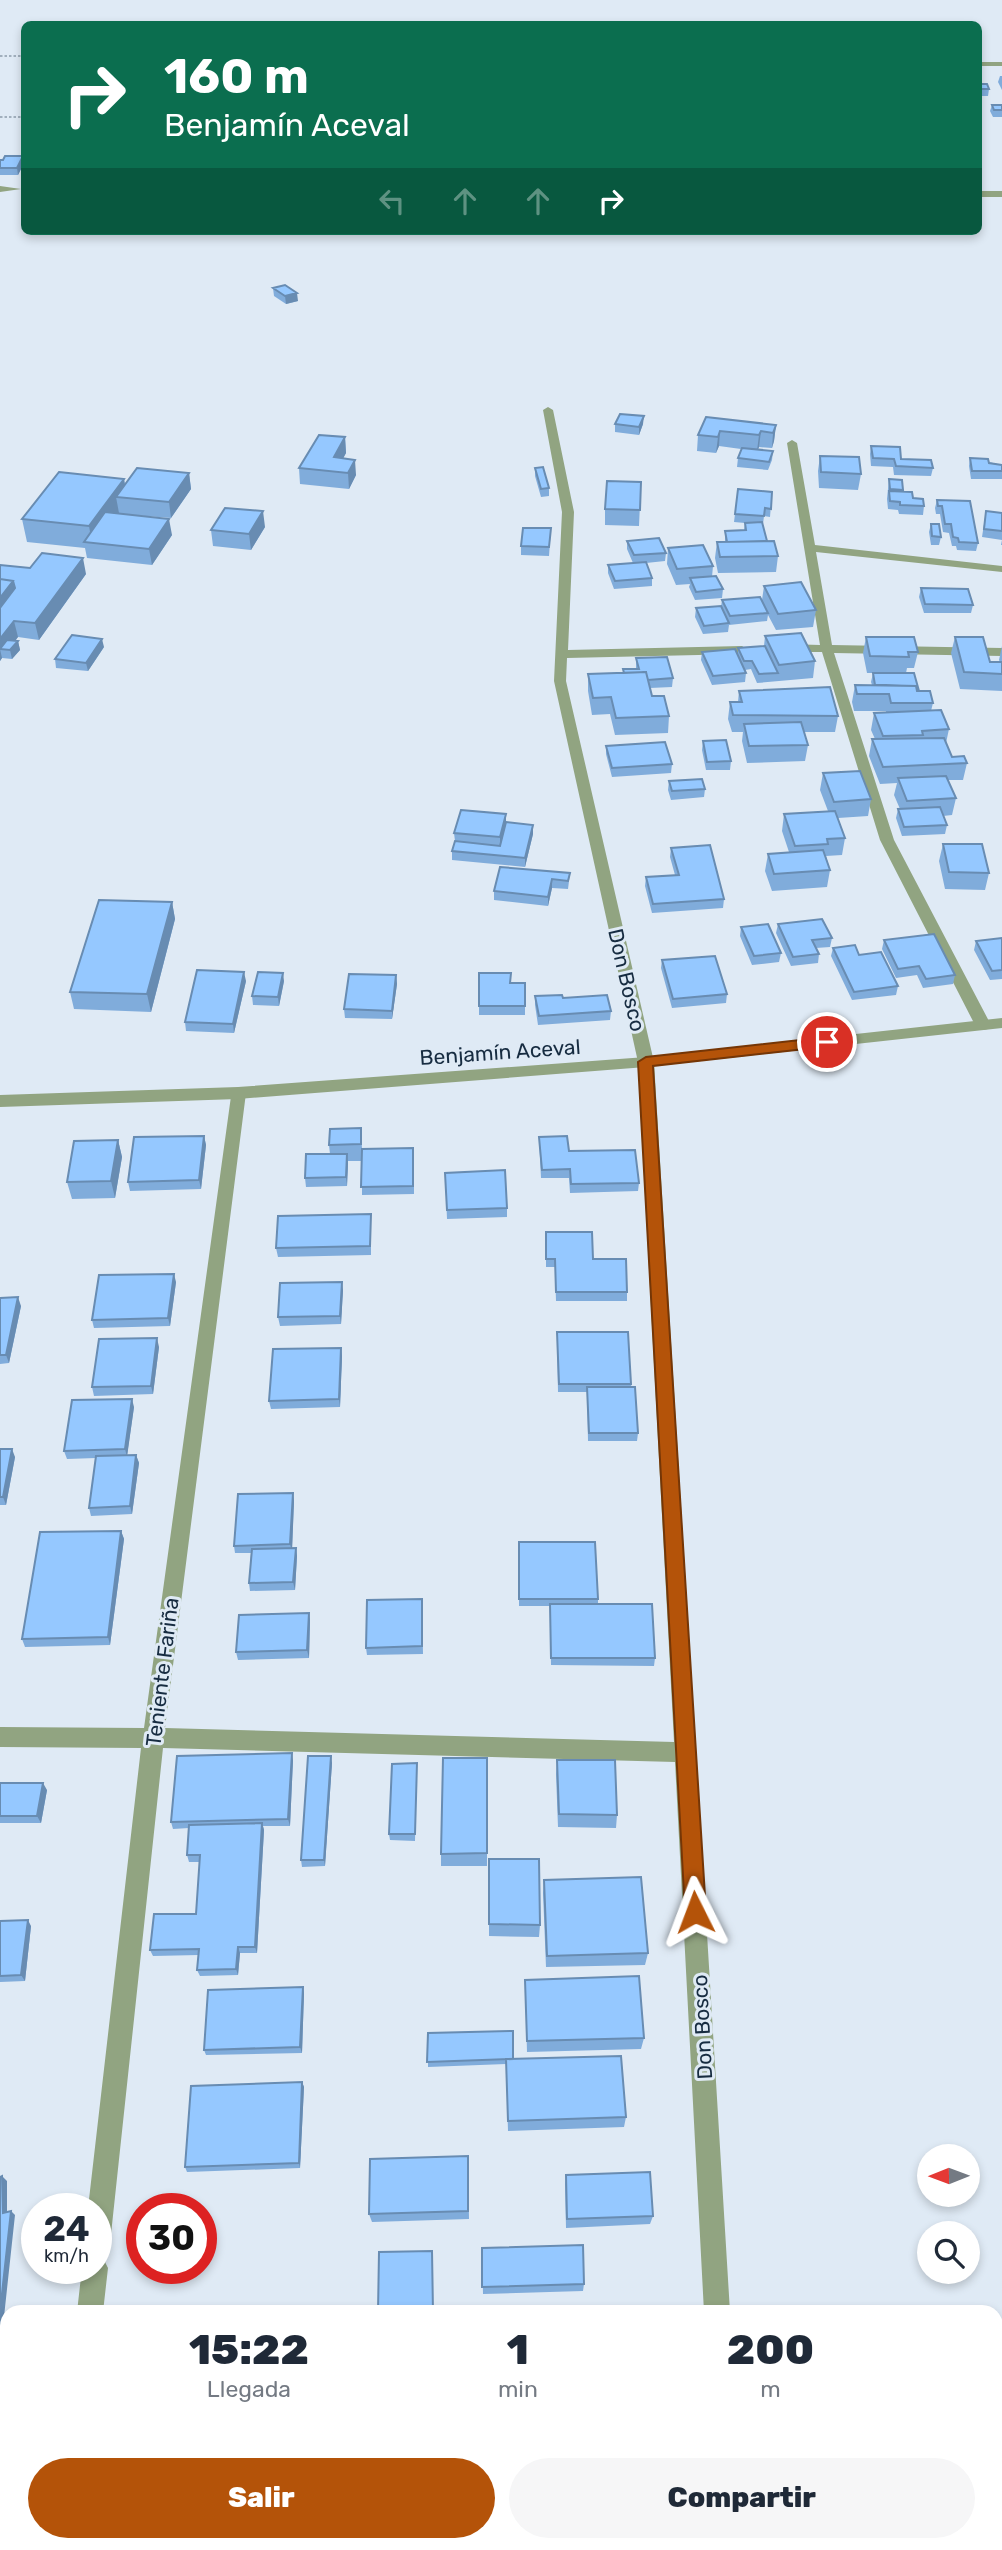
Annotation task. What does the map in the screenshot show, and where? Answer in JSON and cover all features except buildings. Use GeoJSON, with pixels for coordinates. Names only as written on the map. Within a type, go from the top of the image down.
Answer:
{"type":"FeatureCollection","features":[{"type":"Feature","properties":{"kind":"street"},"geometry":{"type":"LineString","coordinates":[[982,64],[1002,64]]}},
{"type":"Feature","properties":{"kind":"street"},"geometry":{"type":"LineString","coordinates":[[0,189],[17,189]]}},
{"type":"Feature","properties":{"kind":"street"},"geometry":{"type":"LineString","coordinates":[[982,194],[1002,194]]}},
{"type":"Feature","properties":{"kind":"street","name":"Don Bosco"},"geometry":{"type":"LineString","coordinates":[[548,410],[568,512],[561,681],[646,1062],[718,2305]]}},
{"type":"Feature","properties":{"kind":"street"},"geometry":{"type":"LineString","coordinates":[[792,443],[826,647],[887,840],[983,1026]]}},
{"type":"Feature","properties":{"kind":"street"},"geometry":{"type":"LineString","coordinates":[[810,548],[1002,569]]}},
{"type":"Feature","properties":{"kind":"street"},"geometry":{"type":"LineString","coordinates":[[771,649],[826,647],[1002,652]]}},
{"type":"Feature","properties":{"kind":"street"},"geometry":{"type":"LineString","coordinates":[[563,654],[757,649]]}},
{"type":"Feature","properties":{"kind":"street","name":"Benjamín Aceval"},"geometry":{"type":"LineString","coordinates":[[0,1101],[238,1093],[646,1062],[1002,1023]]}},
{"type":"Feature","properties":{"kind":"street","name":"Teniente Fariña"},"geometry":{"type":"LineString","coordinates":[[103,2193],[153,1738],[238,1093]]}},
{"type":"Feature","properties":{"kind":"street"},"geometry":{"type":"LineString","coordinates":[[0,1737],[153,1738],[687,1752]]}},
{"type":"Feature","properties":{"kind":"street"},"geometry":{"type":"LineString","coordinates":[[91,2305],[93,2284]]}},
{"type":"Feature","properties":{"kind":"path"},"geometry":{"type":"LineString","coordinates":[[0,55],[21,56]]}},
{"type":"Feature","properties":{"kind":"path"},"geometry":{"type":"LineString","coordinates":[[0,117],[21,117]]}},
{"type":"Feature","properties":{"kind":"route"},"geometry":{"type":"LineString","coordinates":[[695,1912],[646,1062],[827,1042]]}}]}
